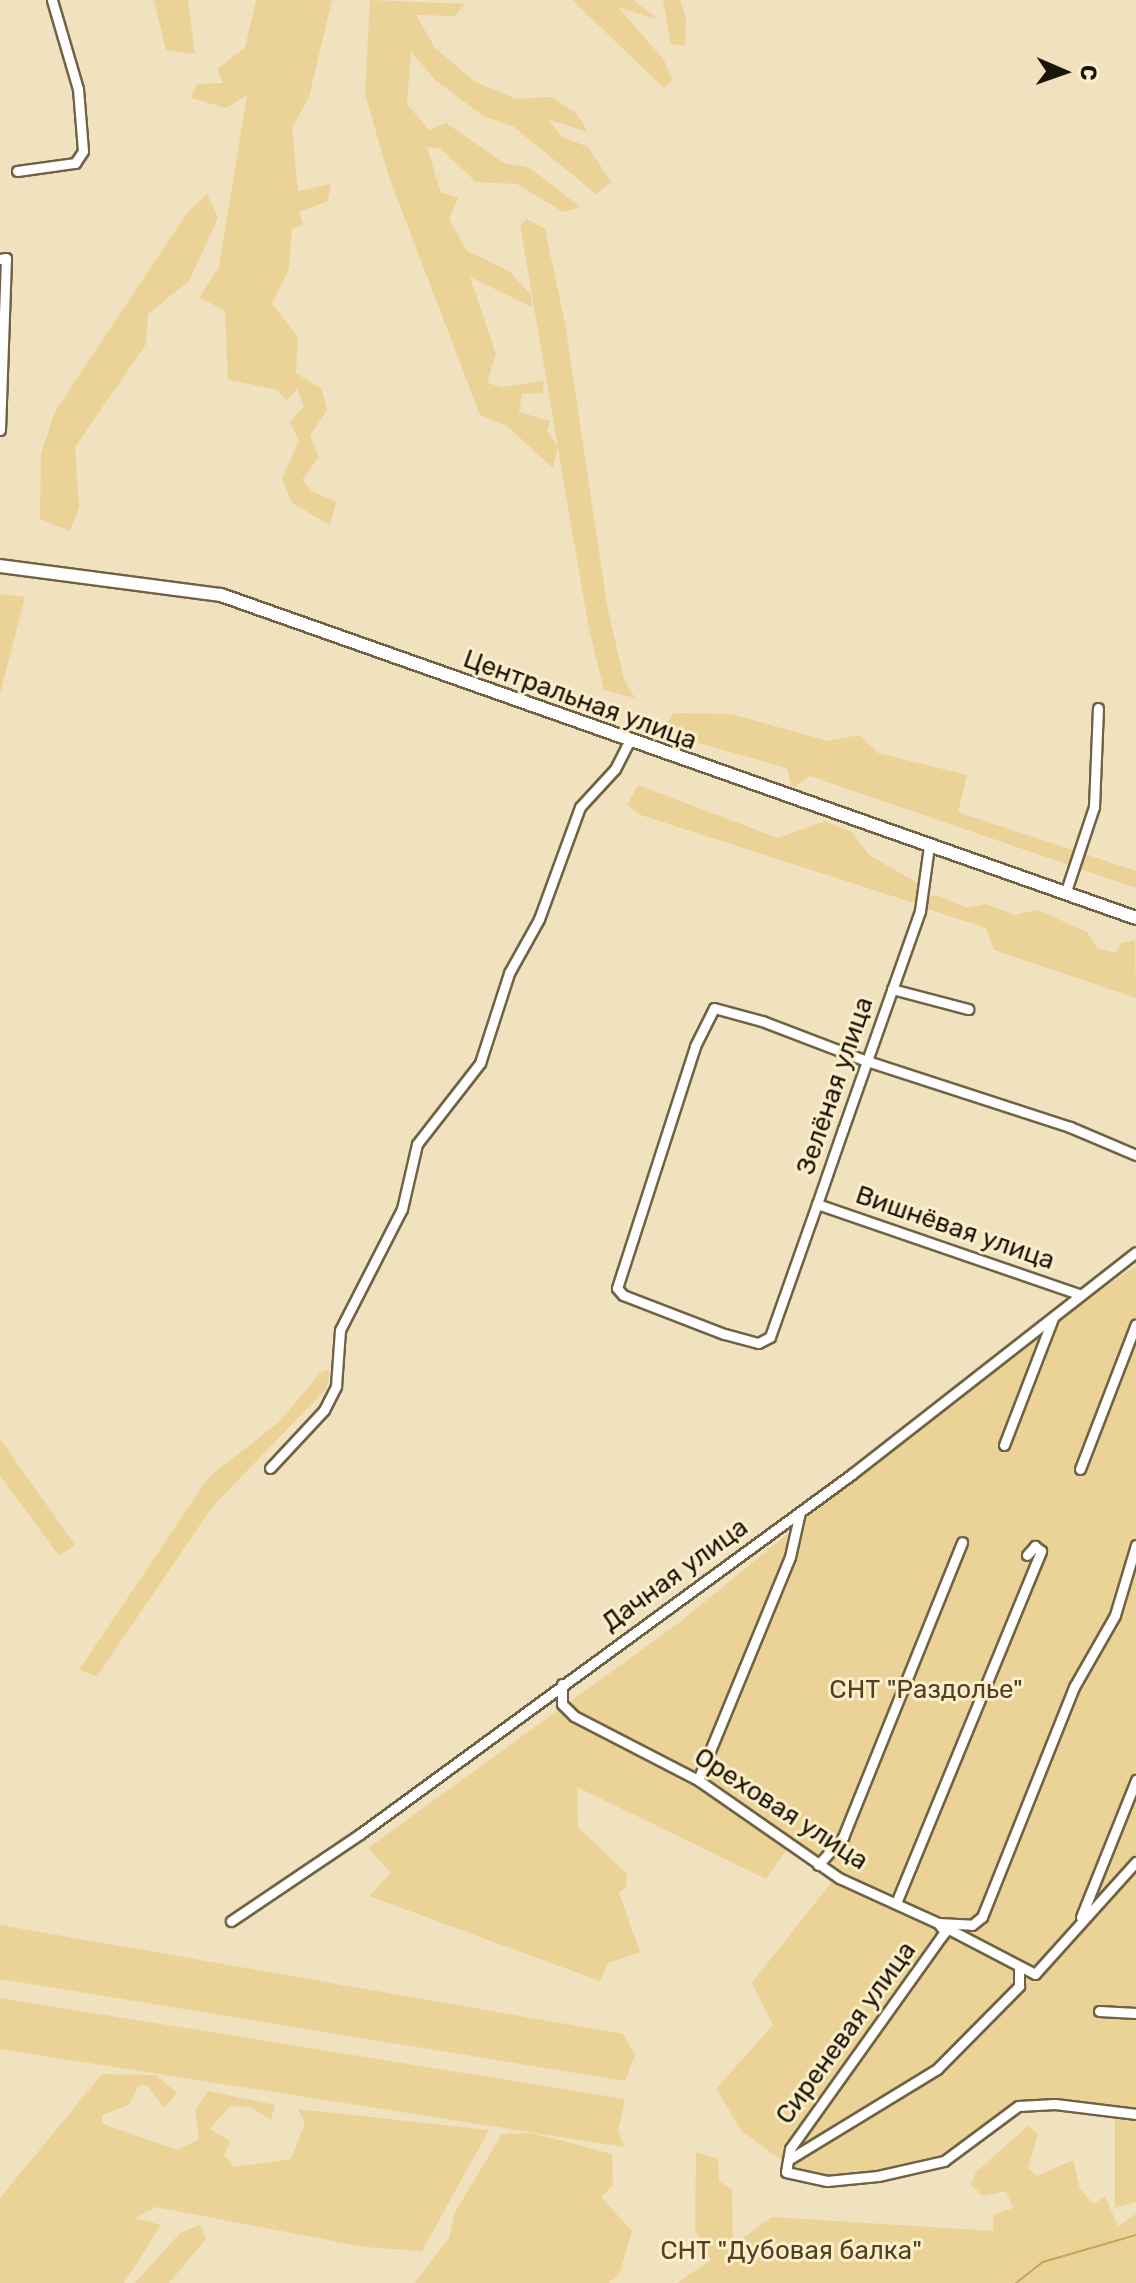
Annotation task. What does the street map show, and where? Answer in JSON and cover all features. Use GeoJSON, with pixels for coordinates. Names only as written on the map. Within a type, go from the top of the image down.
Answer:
{"type":"FeatureCollection","features":[{"type":"Feature","properties":{"kind":"street"},"geometry":{"type":"LineString","coordinates":[[17,171],[75,163],[83,151],[78,89],[54,4]]}},
{"type":"Feature","properties":{"kind":"street"},"geometry":{"type":"LineString","coordinates":[[0,430],[3,258]]}},
{"type":"Feature","properties":{"kind":"street","name":"Центральная улица"},"geometry":{"type":"LineString","coordinates":[[0,566],[221,595],[1136,918]]}},
{"type":"Feature","properties":{"kind":"street"},"geometry":{"type":"LineString","coordinates":[[1065,894],[1094,807],[1098,708]]}},
{"type":"Feature","properties":{"kind":"street"},"geometry":{"type":"LineString","coordinates":[[270,1468],[330,1398],[336,1386],[340,1330],[402,1209],[417,1144],[480,1063],[509,973],[539,919],[580,807],[615,769],[629,741]]}},
{"type":"Feature","properties":{"kind":"street","name":"Зелёная улица"},"geometry":{"type":"LineString","coordinates":[[867,1061],[762,1021],[724,1008],[714,1008],[617,1288],[623,1295],[724,1334],[758,1343],[770,1337],[920,911],[929,846]]}},
{"type":"Feature","properties":{"kind":"street"},"geometry":{"type":"LineString","coordinates":[[892,989],[968,1009]]}},
{"type":"Feature","properties":{"kind":"street"},"geometry":{"type":"LineString","coordinates":[[867,1061],[1070,1127],[1136,1155]]}},
{"type":"Feature","properties":{"kind":"street","name":"Вишнёвая улица"},"geometry":{"type":"LineString","coordinates":[[817,1204],[1078,1294]]}},
{"type":"Feature","properties":{"kind":"street","name":"Дачная улица"},"geometry":{"type":"LineString","coordinates":[[231,1921],[360,1834],[800,1512],[1136,1252]]}},
{"type":"Feature","properties":{"kind":"street"},"geometry":{"type":"LineString","coordinates":[[1004,1445],[1054,1315]]}},
{"type":"Feature","properties":{"kind":"street"},"geometry":{"type":"LineString","coordinates":[[1080,1469],[1136,1324]]}},
{"type":"Feature","properties":{"kind":"street"},"geometry":{"type":"LineString","coordinates":[[698,1780],[790,1557],[800,1512]]}},
{"type":"Feature","properties":{"kind":"street"},"geometry":{"type":"LineString","coordinates":[[818,1865],[843,1837],[962,1542]]}},
{"type":"Feature","properties":{"kind":"street","name":"Ореховая улица"},"geometry":{"type":"LineString","coordinates":[[562,1684],[562,1704],[574,1716],[698,1780],[818,1865],[938,1923],[972,1925],[982,1917],[1074,1687],[1115,1615],[1136,1545]]}},
{"type":"Feature","properties":{"kind":"street"},"geometry":{"type":"LineString","coordinates":[[896,1903],[1041,1551],[1035,1546],[1027,1555]]}},
{"type":"Feature","properties":{"kind":"street"},"geometry":{"type":"LineString","coordinates":[[1125,1582],[1136,1587]]}},
{"type":"Feature","properties":{"kind":"street"},"geometry":{"type":"LineString","coordinates":[[1078,1924],[1136,1780]]}},
{"type":"Feature","properties":{"kind":"street"},"geometry":{"type":"LineString","coordinates":[[938,1923],[1035,1974],[1136,1862]]}},
{"type":"Feature","properties":{"kind":"street","name":"Сиреневая улица"},"geometry":{"type":"LineString","coordinates":[[785,2167],[866,2038],[945,1932],[938,1923]]}},
{"type":"Feature","properties":{"kind":"street"},"geometry":{"type":"LineString","coordinates":[[785,2167],[937,2069],[1019,1986],[1019,1966]]}},
{"type":"Feature","properties":{"kind":"street"},"geometry":{"type":"LineString","coordinates":[[1099,2011],[1136,2013]]}},
{"type":"Feature","properties":{"kind":"street"},"geometry":{"type":"LineString","coordinates":[[785,2167],[827,2181],[878,2176],[944,2161],[1018,2106],[1055,2104],[1136,2114]]}},
{"type":"Feature","properties":{"kind":"green space"},"geometry":{"type":"Polygon","coordinates":[[[154,0],[188,0],[195,54],[166,50],[154,0]]]}},
{"type":"Feature","properties":{"kind":"green space"},"geometry":{"type":"Polygon","coordinates":[[[256,0],[332,0],[309,97],[292,128],[298,191],[331,184],[328,201],[299,212],[303,224],[292,229],[289,269],[272,304],[298,337],[296,373],[322,389],[327,411],[310,435],[319,457],[302,480],[312,491],[336,502],[330,525],[292,503],[282,478],[299,441],[290,422],[304,406],[297,389],[287,400],[275,389],[228,380],[225,310],[199,298],[219,267],[247,95],[226,108],[191,98],[197,84],[223,83],[217,69],[245,48],[256,0]]]}},
{"type":"Feature","properties":{"kind":"green space"},"geometry":{"type":"Polygon","coordinates":[[[370,0],[465,4],[455,16],[416,15],[435,48],[475,82],[516,99],[552,97],[577,114],[588,132],[547,119],[562,137],[588,147],[611,182],[596,194],[514,127],[483,116],[435,80],[411,51],[407,104],[429,130],[446,123],[504,163],[530,168],[580,207],[563,212],[517,184],[476,182],[440,148],[427,147],[441,193],[458,197],[449,219],[466,250],[510,272],[531,295],[532,307],[470,277],[496,354],[487,383],[502,387],[544,381],[543,393],[522,394],[519,412],[550,421],[547,431],[558,447],[553,468],[507,426],[480,415],[389,177],[365,94],[370,0]]]}},
{"type":"Feature","properties":{"kind":"green space"},"geometry":{"type":"Polygon","coordinates":[[[572,0],[633,0],[659,20],[618,7],[664,60],[672,80],[664,88],[572,0]]]}},
{"type":"Feature","properties":{"kind":"green space"},"geometry":{"type":"Polygon","coordinates":[[[663,0],[680,0],[686,18],[685,46],[671,44],[663,0]]]}},
{"type":"Feature","properties":{"kind":"green space"},"geometry":{"type":"Polygon","coordinates":[[[207,194],[218,218],[189,281],[148,314],[146,344],[75,447],[79,507],[70,531],[40,519],[41,454],[55,412],[188,212],[207,194]]]}},
{"type":"Feature","properties":{"kind":"green space"},"geometry":{"type":"Polygon","coordinates":[[[527,219],[545,229],[565,323],[607,605],[624,680],[635,698],[604,690],[588,624],[520,225],[527,219]]]}},
{"type":"Feature","properties":{"kind":"green space"},"geometry":{"type":"Polygon","coordinates":[[[0,594],[25,597],[0,694],[0,594]]]}},
{"type":"Feature","properties":{"kind":"green space"},"geometry":{"type":"Polygon","coordinates":[[[674,713],[731,714],[828,741],[859,735],[878,753],[967,775],[958,812],[1136,871],[1136,888],[810,776],[792,789],[787,768],[660,732],[674,713]]]}},
{"type":"Feature","properties":{"kind":"green space"},"geometry":{"type":"Polygon","coordinates":[[[638,785],[778,838],[825,821],[852,832],[869,855],[919,884],[917,904],[641,815],[627,805],[638,785]]]}},
{"type":"Feature","properties":{"kind":"green space"},"geometry":{"type":"Polygon","coordinates":[[[937,895],[967,908],[986,904],[1015,915],[1038,910],[1087,932],[1097,948],[1116,953],[1121,943],[1135,940],[1136,998],[994,950],[986,928],[925,908],[927,897],[937,895]]]}},
{"type":"Feature","properties":{"kind":"green space","name":"СНТ \"Раздолье\""},"geometry":{"type":"Polygon","coordinates":[[[1136,1266],[1136,2202],[1115,2208],[1115,2112],[1021,2101],[944,2156],[880,2172],[834,2176],[812,2176],[788,2165],[741,2130],[716,2089],[773,2025],[752,1983],[833,1880],[787,1849],[766,1879],[577,1787],[578,1827],[627,1874],[626,1887],[619,1893],[640,1952],[608,1963],[600,1981],[369,1896],[391,1873],[368,1848],[680,1622],[1046,1326],[1136,1266]]]}},
{"type":"Feature","properties":{"kind":"green space"},"geometry":{"type":"Polygon","coordinates":[[[330,1369],[326,1389],[213,1506],[97,1676],[79,1670],[209,1477],[279,1422],[321,1372],[330,1369]]]}},
{"type":"Feature","properties":{"kind":"green space"},"geometry":{"type":"Polygon","coordinates":[[[0,1439],[75,1545],[59,1556],[0,1475],[0,1439]]]}},
{"type":"Feature","properties":{"kind":"green space"},"geometry":{"type":"Polygon","coordinates":[[[0,1925],[623,2034],[635,2055],[625,2081],[0,1979],[0,1925]]]}},
{"type":"Feature","properties":{"kind":"green space"},"geometry":{"type":"Polygon","coordinates":[[[0,1998],[625,2099],[618,2131],[625,2147],[0,2049],[0,1998]]]}},
{"type":"Feature","properties":{"kind":"green space"},"geometry":{"type":"Polygon","coordinates":[[[102,2074],[156,2075],[177,2093],[164,2108],[147,2085],[138,2086],[129,2105],[102,2115],[103,2124],[177,2150],[199,2139],[195,2111],[208,2091],[275,2105],[271,2120],[251,2107],[230,2106],[210,2129],[230,2141],[224,2155],[234,2167],[291,2159],[305,2123],[298,2109],[489,2130],[422,2251],[364,2247],[156,2207],[135,2218],[161,2225],[124,2283],[0,2283],[0,2198],[102,2074]]]}},
{"type":"Feature","properties":{"kind":"green space","name":"СНТ \"Дубовая балка\""},"geometry":{"type":"Polygon","coordinates":[[[1028,2126],[1038,2134],[1028,2168],[1037,2176],[1073,2160],[1080,2189],[1094,2204],[1105,2196],[1118,2226],[1136,2214],[1136,2283],[677,2283],[711,2260],[695,2229],[696,2152],[718,2159],[719,2181],[732,2190],[733,2245],[772,2217],[993,2231],[994,2214],[1013,2208],[1006,2191],[983,2196],[971,2185],[976,2172],[1028,2126]]]}},
{"type":"Feature","properties":{"kind":"green space"},"geometry":{"type":"Polygon","coordinates":[[[532,2133],[612,2154],[613,2185],[601,2197],[632,2231],[620,2272],[609,2283],[415,2283],[449,2238],[454,2214],[502,2134],[532,2133]]]}},
{"type":"Feature","properties":{"kind":"green space"},"geometry":{"type":"Polygon","coordinates":[[[200,2225],[206,2239],[169,2283],[135,2283],[180,2233],[200,2225]]]}},
{"type":"Feature","properties":{"kind":"waterway"},"geometry":{"type":"LineString","coordinates":[[1016,2283],[1043,2262],[1136,2235]]}}]}
